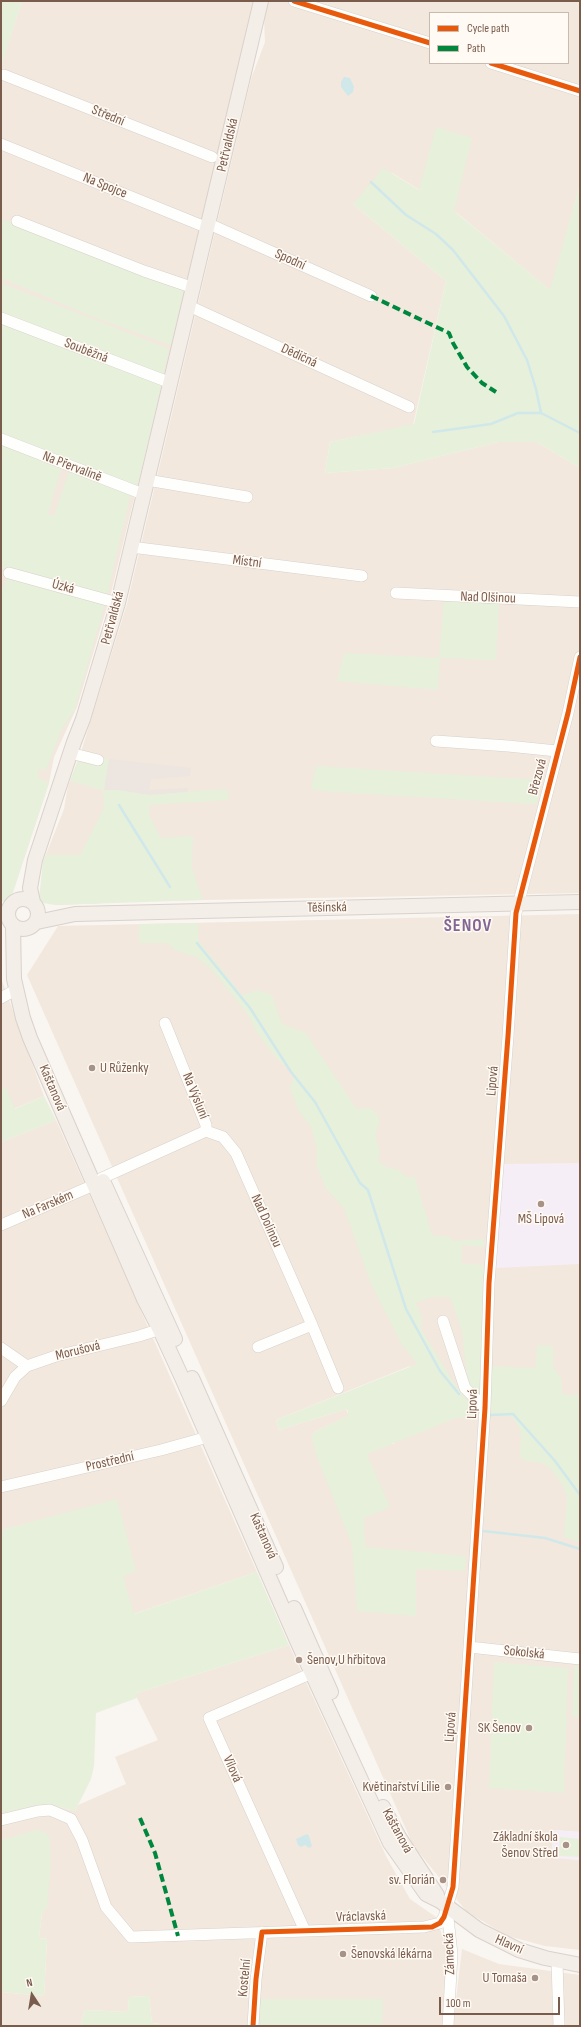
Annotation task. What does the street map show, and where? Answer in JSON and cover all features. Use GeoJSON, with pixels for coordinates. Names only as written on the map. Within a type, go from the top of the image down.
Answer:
{"type":"FeatureCollection","features":[{"type":"Feature","properties":{"kind":"main road","name":"Petřvaldská"},"geometry":{"type":"LineString","coordinates":[[34,915],[30,888],[35,860],[70,753],[83,719],[118,603],[209,226],[261,1]]}},
{"type":"Feature","properties":{"kind":"main road","name":"Petřvaldská"},"geometry":{"type":"LineString","coordinates":[[8,914],[35,860]]}},
{"type":"Feature","properties":{"kind":"main road"},"geometry":{"type":"LineString","coordinates":[[25,899],[34,915],[20,929],[8,914],[25,899]]}},
{"type":"Feature","properties":{"kind":"main road","name":"Těšínská"},"geometry":{"type":"LineString","coordinates":[[34,915],[580,902]]}},
{"type":"Feature","properties":{"kind":"main road","name":"Kaštanová"},"geometry":{"type":"LineString","coordinates":[[8,914],[14,978],[23,1018],[30,1038],[98,1181],[144,1299],[165,1328],[317,1671],[381,1803],[399,1837],[443,1903]]}},
{"type":"Feature","properties":{"kind":"main road"},"geometry":{"type":"LineString","coordinates":[[13,955],[34,915]]}},
{"type":"Feature","properties":{"kind":"main road","name":"Hlavní"},"geometry":{"type":"LineString","coordinates":[[443,1903],[479,1930],[501,1942],[536,1956],[580,1965]]}},
{"type":"Feature","properties":{"kind":"street"},"geometry":{"type":"LineString","coordinates":[[294,1],[429,43]]}},
{"type":"Feature","properties":{"kind":"street"},"geometry":{"type":"LineString","coordinates":[[494,64],[580,92]]}},
{"type":"Feature","properties":{"kind":"street","name":"Střední"},"geometry":{"type":"LineString","coordinates":[[4,75],[212,157]]}},
{"type":"Feature","properties":{"kind":"street","name":"Na Spojce"},"geometry":{"type":"LineString","coordinates":[[1,144],[209,226]]}},
{"type":"Feature","properties":{"kind":"street"},"geometry":{"type":"LineString","coordinates":[[17,221],[194,288]]}},
{"type":"Feature","properties":{"kind":"street","name":"Spodní"},"geometry":{"type":"LineString","coordinates":[[209,226],[371,296]]}},
{"type":"Feature","properties":{"kind":"street","name":"Dědičná"},"geometry":{"type":"LineString","coordinates":[[189,306],[409,407]]}},
{"type":"Feature","properties":{"kind":"street","name":"Souběžná"},"geometry":{"type":"LineString","coordinates":[[1,318],[171,383]]}},
{"type":"Feature","properties":{"kind":"street","name":"Na Přervalině"},"geometry":{"type":"LineString","coordinates":[[1,439],[145,487]]}},
{"type":"Feature","properties":{"kind":"street"},"geometry":{"type":"LineString","coordinates":[[145,487],[247,497]]}},
{"type":"Feature","properties":{"kind":"street","name":"Místní"},"geometry":{"type":"LineString","coordinates":[[131,547],[362,576]]}},
{"type":"Feature","properties":{"kind":"street","name":"Úzká"},"geometry":{"type":"LineString","coordinates":[[9,573],[118,603]]}},
{"type":"Feature","properties":{"kind":"street","name":"Nad Olšinou"},"geometry":{"type":"LineString","coordinates":[[396,593],[580,602]]}},
{"type":"Feature","properties":{"kind":"street","name":"Březová"},"geometry":{"type":"LineString","coordinates":[[518,904],[580,657]]}},
{"type":"Feature","properties":{"kind":"street","name":"Březová"},"geometry":{"type":"LineString","coordinates":[[436,741],[557,751]]}},
{"type":"Feature","properties":{"kind":"street"},"geometry":{"type":"LineString","coordinates":[[70,753],[98,760]]}},
{"type":"Feature","properties":{"kind":"street","name":"Lipová"},"geometry":{"type":"LineString","coordinates":[[443,1903],[453,1887],[485,1408],[489,1283],[518,904]]}},
{"type":"Feature","properties":{"kind":"street"},"geometry":{"type":"LineString","coordinates":[[1,998],[17,989]]}},
{"type":"Feature","properties":{"kind":"street","name":"Na Výsluní"},"geometry":{"type":"LineString","coordinates":[[98,1181],[206,1131],[206,1125],[164,1023]]}},
{"type":"Feature","properties":{"kind":"street","name":"Nad Dolinou"},"geometry":{"type":"LineString","coordinates":[[206,1131],[223,1137],[236,1153],[312,1325],[338,1388]]}},
{"type":"Feature","properties":{"kind":"street","name":"Na Farském"},"geometry":{"type":"LineString","coordinates":[[1,1225],[98,1181]]}},
{"type":"Feature","properties":{"kind":"street","name":"Lipová"},"geometry":{"type":"LineString","coordinates":[[443,1321],[465,1388],[485,1408]]}},
{"type":"Feature","properties":{"kind":"street"},"geometry":{"type":"LineString","coordinates":[[258,1347],[312,1325]]}},
{"type":"Feature","properties":{"kind":"street","name":"Morušová"},"geometry":{"type":"LineString","coordinates":[[27,1366],[56,1356],[165,1328]]}},
{"type":"Feature","properties":{"kind":"street"},"geometry":{"type":"LineString","coordinates":[[1,1348],[27,1366],[15,1377],[1,1401]]}},
{"type":"Feature","properties":{"kind":"street","name":"Prostřední"},"geometry":{"type":"LineString","coordinates":[[1,1487],[213,1436]]}},
{"type":"Feature","properties":{"kind":"street","name":"Sokolská"},"geometry":{"type":"LineString","coordinates":[[469,1648],[580,1659]]}},
{"type":"Feature","properties":{"kind":"street","name":"Vilová"},"geometry":{"type":"LineString","coordinates":[[305,1931],[209,1718],[317,1671]]}},
{"type":"Feature","properties":{"kind":"street","name":"Vráclavská"},"geometry":{"type":"LineString","coordinates":[[1,1820],[38,1811],[50,1810],[71,1819],[82,1840],[106,1907],[131,1937],[432,1926],[440,1924],[443,1903]]}},
{"type":"Feature","properties":{"kind":"street","name":"Zámecká"},"geometry":{"type":"LineString","coordinates":[[443,1903],[452,1954],[448,2026]]}},
{"type":"Feature","properties":{"kind":"street","name":"Kostelní"},"geometry":{"type":"LineString","coordinates":[[253,2026],[256,1979],[262,1932]]}},
{"type":"Feature","properties":{"kind":"street"},"geometry":{"type":"LineString","coordinates":[[557,1961],[558,2026]]}},
{"type":"Feature","properties":{"kind":"shaded area"},"geometry":{"type":"Polygon","coordinates":[[[22,1],[253,1],[216,162],[110,597],[77,707],[54,757],[49,783],[13,892],[8,899],[1,902],[1,66],[22,1]]]}},
{"type":"Feature","properties":{"kind":"shaded area"},"geometry":{"type":"Polygon","coordinates":[[[268,1],[580,1],[580,184],[551,291],[457,213],[392,173],[353,204],[446,281],[413,425],[330,442],[325,473],[393,468],[498,442],[537,442],[580,468],[580,893],[152,901],[60,905],[41,901],[43,862],[64,809],[68,786],[81,752],[127,604],[251,79],[265,42],[264,17],[268,1]]]}},
{"type":"Feature","properties":{"kind":"shaded area"},"geometry":{"type":"Polygon","coordinates":[[[109,759],[191,768],[190,776],[151,779],[149,790],[188,788],[187,792],[149,795],[118,790],[103,790],[109,759]]]}},
{"type":"Feature","properties":{"kind":"shaded area"},"geometry":{"type":"Polygon","coordinates":[[[580,914],[580,1832],[553,1830],[552,1857],[580,1860],[580,1950],[545,1946],[508,1936],[467,1912],[413,1845],[27,975],[58,926],[580,914]],[[410,1366],[276,1420],[279,1430],[346,1409],[349,1416],[318,1430],[312,1437],[394,1444],[410,1366]]]}},
{"type":"Feature","properties":{"kind":"shaded area"},"geometry":{"type":"Polygon","coordinates":[[[1,978],[44,1096],[14,1109],[6,1089],[1,1090],[1,978]]]}},
{"type":"Feature","properties":{"kind":"shaded area"},"geometry":{"type":"Polygon","coordinates":[[[56,1120],[257,1572],[92,1628],[19,1526],[1,1530],[1,1142],[56,1120]]]}},
{"type":"Feature","properties":{"kind":"shaded area"},"geometry":{"type":"Polygon","coordinates":[[[580,1163],[580,1264],[496,1268],[503,1164],[580,1163]]]}},
{"type":"Feature","properties":{"kind":"shaded area"},"geometry":{"type":"Polygon","coordinates":[[[289,1645],[386,1856],[410,1899],[436,1917],[447,1950],[445,2026],[382,2026],[382,1999],[257,1999],[254,2026],[160,2026],[160,2024],[152,2023],[149,1996],[129,1997],[128,2012],[85,2010],[80,2026],[1,2026],[1,1992],[44,1996],[47,1939],[39,1938],[42,1913],[12,1838],[1,1840],[1,1814],[36,1804],[61,1807],[75,1811],[78,1805],[126,1784],[115,1757],[158,1740],[137,1698],[137,1693],[289,1645]]]}},
{"type":"Feature","properties":{"kind":"shaded area","name":"Základní škola Šenov Střed"},"geometry":{"type":"Polygon","coordinates":[[[553,1830],[580,1832],[580,1860],[552,1858],[553,1830]]]}},
{"type":"Feature","properties":{"kind":"shaded area"},"geometry":{"type":"Polygon","coordinates":[[[462,1949],[499,1964],[580,1975],[580,2026],[453,2026],[462,1949]]]}},
{"type":"Feature","properties":{"kind":"green space"},"geometry":{"type":"Polygon","coordinates":[[[1,1],[22,1],[1,67],[1,1]]]}},
{"type":"Feature","properties":{"kind":"green space"},"geometry":{"type":"Polygon","coordinates":[[[436,127],[472,138],[454,211],[550,290],[580,184],[580,468],[537,442],[498,442],[393,468],[325,473],[330,442],[414,424],[446,281],[353,204],[383,168],[419,190],[436,127]]]}},
{"type":"Feature","properties":{"kind":"green space"},"geometry":{"type":"Polygon","coordinates":[[[1,219],[184,290],[171,345],[96,318],[1,278],[1,219]]]}},
{"type":"Feature","properties":{"kind":"green space"},"geometry":{"type":"Polygon","coordinates":[[[1,283],[169,349],[163,376],[1,314],[1,283]]]}},
{"type":"Feature","properties":{"kind":"green space"},"geometry":{"type":"Polygon","coordinates":[[[1,320],[162,383],[137,488],[1,435],[1,320]]]}},
{"type":"Feature","properties":{"kind":"green space"},"geometry":{"type":"Polygon","coordinates":[[[1,441],[62,465],[48,514],[54,516],[68,474],[75,471],[131,492],[107,596],[1,568],[1,441]]]}},
{"type":"Feature","properties":{"kind":"green space"},"geometry":{"type":"Polygon","coordinates":[[[7,575],[106,601],[74,711],[62,729],[46,770],[38,769],[39,778],[49,783],[13,892],[8,899],[1,902],[1,592],[7,575]]]}},
{"type":"Feature","properties":{"kind":"green space"},"geometry":{"type":"Polygon","coordinates":[[[444,598],[499,601],[496,660],[440,658],[438,690],[337,681],[344,653],[439,658],[444,598]]]}},
{"type":"Feature","properties":{"kind":"green space"},"geometry":{"type":"Polygon","coordinates":[[[81,753],[93,757],[109,759],[104,790],[118,790],[149,795],[221,789],[229,791],[228,800],[149,805],[149,815],[161,838],[193,836],[192,868],[203,900],[55,905],[43,903],[39,899],[43,862],[46,855],[80,855],[104,808],[103,790],[70,781],[81,753]]]}},
{"type":"Feature","properties":{"kind":"green space"},"geometry":{"type":"Polygon","coordinates":[[[316,766],[538,780],[541,782],[537,804],[333,792],[315,790],[311,788],[316,766]]]}},
{"type":"Feature","properties":{"kind":"green space"},"geometry":{"type":"Polygon","coordinates":[[[198,923],[198,940],[242,995],[258,990],[272,995],[282,1024],[306,1033],[357,1109],[370,1108],[377,1113],[380,1121],[375,1135],[380,1152],[378,1161],[387,1167],[399,1170],[407,1177],[415,1177],[432,1235],[451,1237],[452,1241],[484,1239],[484,1247],[462,1245],[461,1263],[485,1266],[481,1338],[481,1401],[468,1385],[462,1331],[450,1297],[432,1297],[416,1303],[422,1318],[421,1329],[453,1381],[479,1416],[471,1418],[456,1418],[367,1454],[390,1507],[364,1518],[365,1547],[466,1556],[465,1571],[416,1569],[416,1616],[357,1611],[352,1545],[315,1452],[312,1437],[318,1430],[348,1416],[348,1411],[346,1409],[279,1430],[276,1420],[417,1364],[402,1345],[371,1284],[344,1208],[326,1189],[317,1167],[317,1149],[312,1129],[299,1111],[290,1088],[294,1075],[272,1053],[257,1033],[247,1014],[212,970],[196,957],[175,950],[167,943],[139,943],[139,924],[198,923]]]}},
{"type":"Feature","properties":{"kind":"green space"},"geometry":{"type":"Polygon","coordinates":[[[6,1088],[15,1109],[44,1096],[56,1120],[1,1142],[1,1090],[6,1088]]]}},
{"type":"Feature","properties":{"kind":"green space"},"geometry":{"type":"Polygon","coordinates":[[[537,1345],[553,1346],[553,1367],[561,1377],[562,1392],[565,1395],[580,1395],[580,1542],[564,1537],[567,1498],[563,1486],[550,1468],[541,1463],[525,1460],[520,1457],[521,1437],[519,1428],[512,1417],[486,1417],[489,1366],[536,1368],[537,1345]]]}},
{"type":"Feature","properties":{"kind":"green space"},"geometry":{"type":"Polygon","coordinates":[[[117,1499],[136,1571],[123,1576],[134,1614],[257,1572],[289,1645],[137,1693],[137,1698],[96,1713],[94,1766],[91,1779],[75,1811],[61,1807],[36,1805],[1,1814],[1,1530],[117,1499]]]}},
{"type":"Feature","properties":{"kind":"green space","name":"SK Šenov"},"geometry":{"type":"Polygon","coordinates":[[[494,1662],[568,1668],[564,1793],[489,1788],[494,1662]]]}},
{"type":"Feature","properties":{"kind":"green space"},"geometry":{"type":"Polygon","coordinates":[[[574,1666],[580,1666],[580,1717],[572,1716],[574,1666]]]}},
{"type":"Feature","properties":{"kind":"green space"},"geometry":{"type":"Polygon","coordinates":[[[37,1830],[46,1833],[50,1839],[51,1862],[47,1908],[42,1913],[39,1938],[47,1939],[44,1996],[1,1992],[1,1840],[37,1830]]]}},
{"type":"Feature","properties":{"kind":"green space"},"geometry":{"type":"Polygon","coordinates":[[[560,1837],[580,1839],[580,1857],[559,1856],[560,1837]]]}},
{"type":"Feature","properties":{"kind":"green space"},"geometry":{"type":"Polygon","coordinates":[[[149,1996],[152,2023],[160,2024],[160,2026],[80,2026],[85,2010],[128,2012],[129,1997],[149,1996]]]}},
{"type":"Feature","properties":{"kind":"green space"},"geometry":{"type":"Polygon","coordinates":[[[256,1999],[383,1999],[382,2026],[254,2026],[256,1999]]]}},
{"type":"Feature","properties":{"kind":"water"},"geometry":{"type":"Polygon","coordinates":[[[344,77],[350,78],[354,87],[353,92],[348,96],[341,87],[341,82],[344,77]]]}},
{"type":"Feature","properties":{"kind":"water"},"geometry":{"type":"Polygon","coordinates":[[[307,1834],[312,1846],[309,1848],[305,1845],[301,1847],[298,1845],[296,1839],[307,1834]]]}},
{"type":"Feature","properties":{"kind":"waterway"},"geometry":{"type":"LineString","coordinates":[[371,182],[406,215],[436,234],[453,250],[504,316],[527,360],[536,389],[541,413],[580,433]]}},
{"type":"Feature","properties":{"kind":"waterway"},"geometry":{"type":"LineString","coordinates":[[433,432],[491,424],[518,413],[541,413]]}},
{"type":"Feature","properties":{"kind":"waterway"},"geometry":{"type":"LineString","coordinates":[[119,805],[170,887]]}},
{"type":"Feature","properties":{"kind":"waterway"},"geometry":{"type":"LineString","coordinates":[[197,943],[250,1008],[291,1072],[315,1102],[360,1183],[368,1190],[406,1309],[440,1371],[459,1394]]}},
{"type":"Feature","properties":{"kind":"waterway"},"geometry":{"type":"LineString","coordinates":[[491,1415],[513,1414],[555,1461],[580,1495]]}},
{"type":"Feature","properties":{"kind":"waterway"},"geometry":{"type":"LineString","coordinates":[[483,1531],[545,1538],[580,1549]]}},
{"type":"Feature","properties":{"kind":"marked path"},"geometry":{"type":"LineString","coordinates":[[371,296],[449,333],[467,367],[482,383],[496,392]]}},
{"type":"Feature","properties":{"kind":"marked path"},"geometry":{"type":"LineString","coordinates":[[140,1818],[155,1853],[178,1936]]}},
{"type":"Feature","properties":{"kind":"cycle path"},"geometry":{"type":"LineString","coordinates":[[294,1],[429,43]]}},
{"type":"Feature","properties":{"kind":"cycle path"},"geometry":{"type":"LineString","coordinates":[[494,64],[580,91]]}},
{"type":"Feature","properties":{"kind":"cycle path"},"geometry":{"type":"LineString","coordinates":[[253,2026],[256,1979],[262,1932],[432,1927],[440,1923],[444,1917],[453,1887],[485,1408],[489,1283],[516,913],[568,713],[580,657]]}},
{"type":"Feature","properties":{"kind":"place","name":"U Růženky"},"geometry":{"type":"Point","coordinates":[92,1068]}},
{"type":"Feature","properties":{"kind":"place","name":"MŠ Lipová"},"geometry":{"type":"Point","coordinates":[541,1204]}},
{"type":"Feature","properties":{"kind":"place","name":"Šenov,U hřbitova"},"geometry":{"type":"Point","coordinates":[299,1660]}},
{"type":"Feature","properties":{"kind":"place","name":"SK Šenov"},"geometry":{"type":"Point","coordinates":[529,1728]}},
{"type":"Feature","properties":{"kind":"place","name":"Květinařství Lilie"},"geometry":{"type":"Point","coordinates":[448,1787]}},
{"type":"Feature","properties":{"kind":"place","name":"Základní škola Šenov Střed"},"geometry":{"type":"Point","coordinates":[566,1845]}},
{"type":"Feature","properties":{"kind":"place","name":"sv. Florián"},"geometry":{"type":"Point","coordinates":[443,1880]}},
{"type":"Feature","properties":{"kind":"place","name":"Šenovská lékárna"},"geometry":{"type":"Point","coordinates":[343,1954]}},
{"type":"Feature","properties":{"kind":"place","name":"U Tomaša"},"geometry":{"type":"Point","coordinates":[535,1978]}},
{"type":"Feature","properties":{"kind":"district","name":"ŠENOV"},"geometry":{"type":"Point","coordinates":[468,926]}}]}
